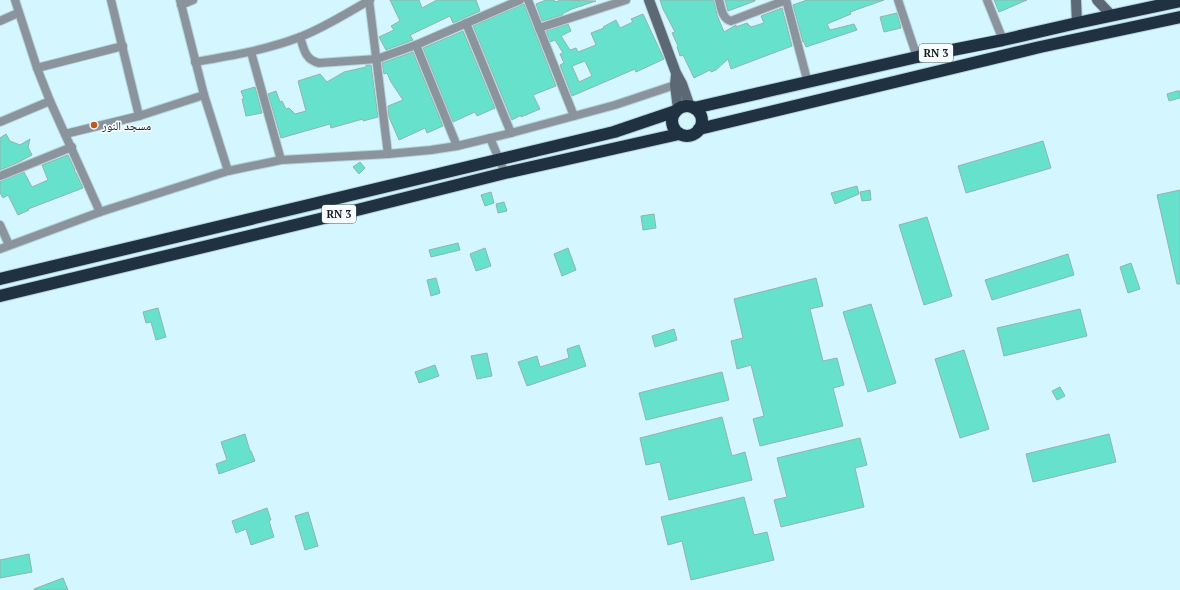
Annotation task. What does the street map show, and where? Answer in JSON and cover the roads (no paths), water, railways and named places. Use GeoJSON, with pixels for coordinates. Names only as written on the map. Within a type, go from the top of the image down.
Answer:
{"type":"FeatureCollection","features":[{"type":"Feature","properties":{"kind":"highway","name":"RN 3"},"geometry":{"type":"LineString","coordinates":[[0,279],[614,132],[684,109],[808,83],[917,57],[1003,40],[1180,1]]}},
{"type":"Feature","properties":{"kind":"highway","name":"RN 3"},"geometry":{"type":"LineString","coordinates":[[699,130],[1032,49],[1180,17]]}},
{"type":"Feature","properties":{"kind":"highway"},"geometry":{"type":"LineString","coordinates":[[684,109],[700,115],[701,125],[699,130],[688,136],[679,134],[673,128],[672,119],[684,109]]}},
{"type":"Feature","properties":{"kind":"highway","name":"RN 3"},"geometry":{"type":"LineString","coordinates":[[0,296],[505,173],[679,134]]}},
{"type":"Feature","properties":{"kind":"main road"},"geometry":{"type":"LineString","coordinates":[[649,0],[676,73],[682,84],[684,109]]}},
{"type":"Feature","properties":{"kind":"main road"},"geometry":{"type":"LineString","coordinates":[[1076,0],[1077,23]]}},
{"type":"Feature","properties":{"kind":"main road"},"geometry":{"type":"LineString","coordinates":[[1097,0],[1112,16]]}},
{"type":"Feature","properties":{"kind":"main road"},"geometry":{"type":"LineString","coordinates":[[676,73],[675,85],[684,109]]}},
{"type":"Feature","properties":{"kind":"street"},"geometry":{"type":"LineString","coordinates":[[15,0],[37,68],[50,101],[100,212]]}},
{"type":"Feature","properties":{"kind":"street"},"geometry":{"type":"LineString","coordinates":[[111,0],[139,116]]}},
{"type":"Feature","properties":{"kind":"street"},"geometry":{"type":"LineString","coordinates":[[193,0],[181,3],[204,96],[228,171]]}},
{"type":"Feature","properties":{"kind":"street"},"geometry":{"type":"LineString","coordinates":[[196,62],[251,52],[300,37],[331,22],[370,0],[388,154]]}},
{"type":"Feature","properties":{"kind":"street"},"geometry":{"type":"LineString","coordinates":[[300,37],[305,52],[312,62],[319,63],[377,58],[416,44],[520,0]]}},
{"type":"Feature","properties":{"kind":"street"},"geometry":{"type":"LineString","coordinates":[[528,0],[574,116]]}},
{"type":"Feature","properties":{"kind":"street"},"geometry":{"type":"LineString","coordinates":[[539,28],[601,4],[626,0]]}},
{"type":"Feature","properties":{"kind":"street"},"geometry":{"type":"LineString","coordinates":[[719,0],[725,17],[727,20],[731,21],[786,0],[808,83]]}},
{"type":"Feature","properties":{"kind":"street"},"geometry":{"type":"LineString","coordinates":[[898,0],[917,57]]}},
{"type":"Feature","properties":{"kind":"street"},"geometry":{"type":"LineString","coordinates":[[986,0],[1003,40]]}},
{"type":"Feature","properties":{"kind":"street"},"geometry":{"type":"LineString","coordinates":[[0,21],[18,13]]}},
{"type":"Feature","properties":{"kind":"street"},"geometry":{"type":"LineString","coordinates":[[466,23],[511,133]]}},
{"type":"Feature","properties":{"kind":"street"},"geometry":{"type":"LineString","coordinates":[[416,44],[457,146]]}},
{"type":"Feature","properties":{"kind":"street"},"geometry":{"type":"LineString","coordinates":[[37,68],[123,46]]}},
{"type":"Feature","properties":{"kind":"street"},"geometry":{"type":"LineString","coordinates":[[251,52],[281,160]]}},
{"type":"Feature","properties":{"kind":"street"},"geometry":{"type":"LineString","coordinates":[[0,249],[100,212],[228,171],[281,160],[388,154],[457,146],[615,105],[675,85]]}},
{"type":"Feature","properties":{"kind":"street"},"geometry":{"type":"LineString","coordinates":[[65,134],[139,116],[204,96]]}},
{"type":"Feature","properties":{"kind":"street"},"geometry":{"type":"LineString","coordinates":[[0,122],[50,101]]}},
{"type":"Feature","properties":{"kind":"street"},"geometry":{"type":"LineString","coordinates":[[490,138],[505,173]]}},
{"type":"Feature","properties":{"kind":"street"},"geometry":{"type":"LineString","coordinates":[[0,176],[72,147]]}},
{"type":"Feature","properties":{"kind":"street"},"geometry":{"type":"LineString","coordinates":[[0,225],[9,245]]}},
{"type":"Feature","properties":{"kind":"place","name":"مسجد النور"},"geometry":{"type":"Point","coordinates":[94,125]}}]}
